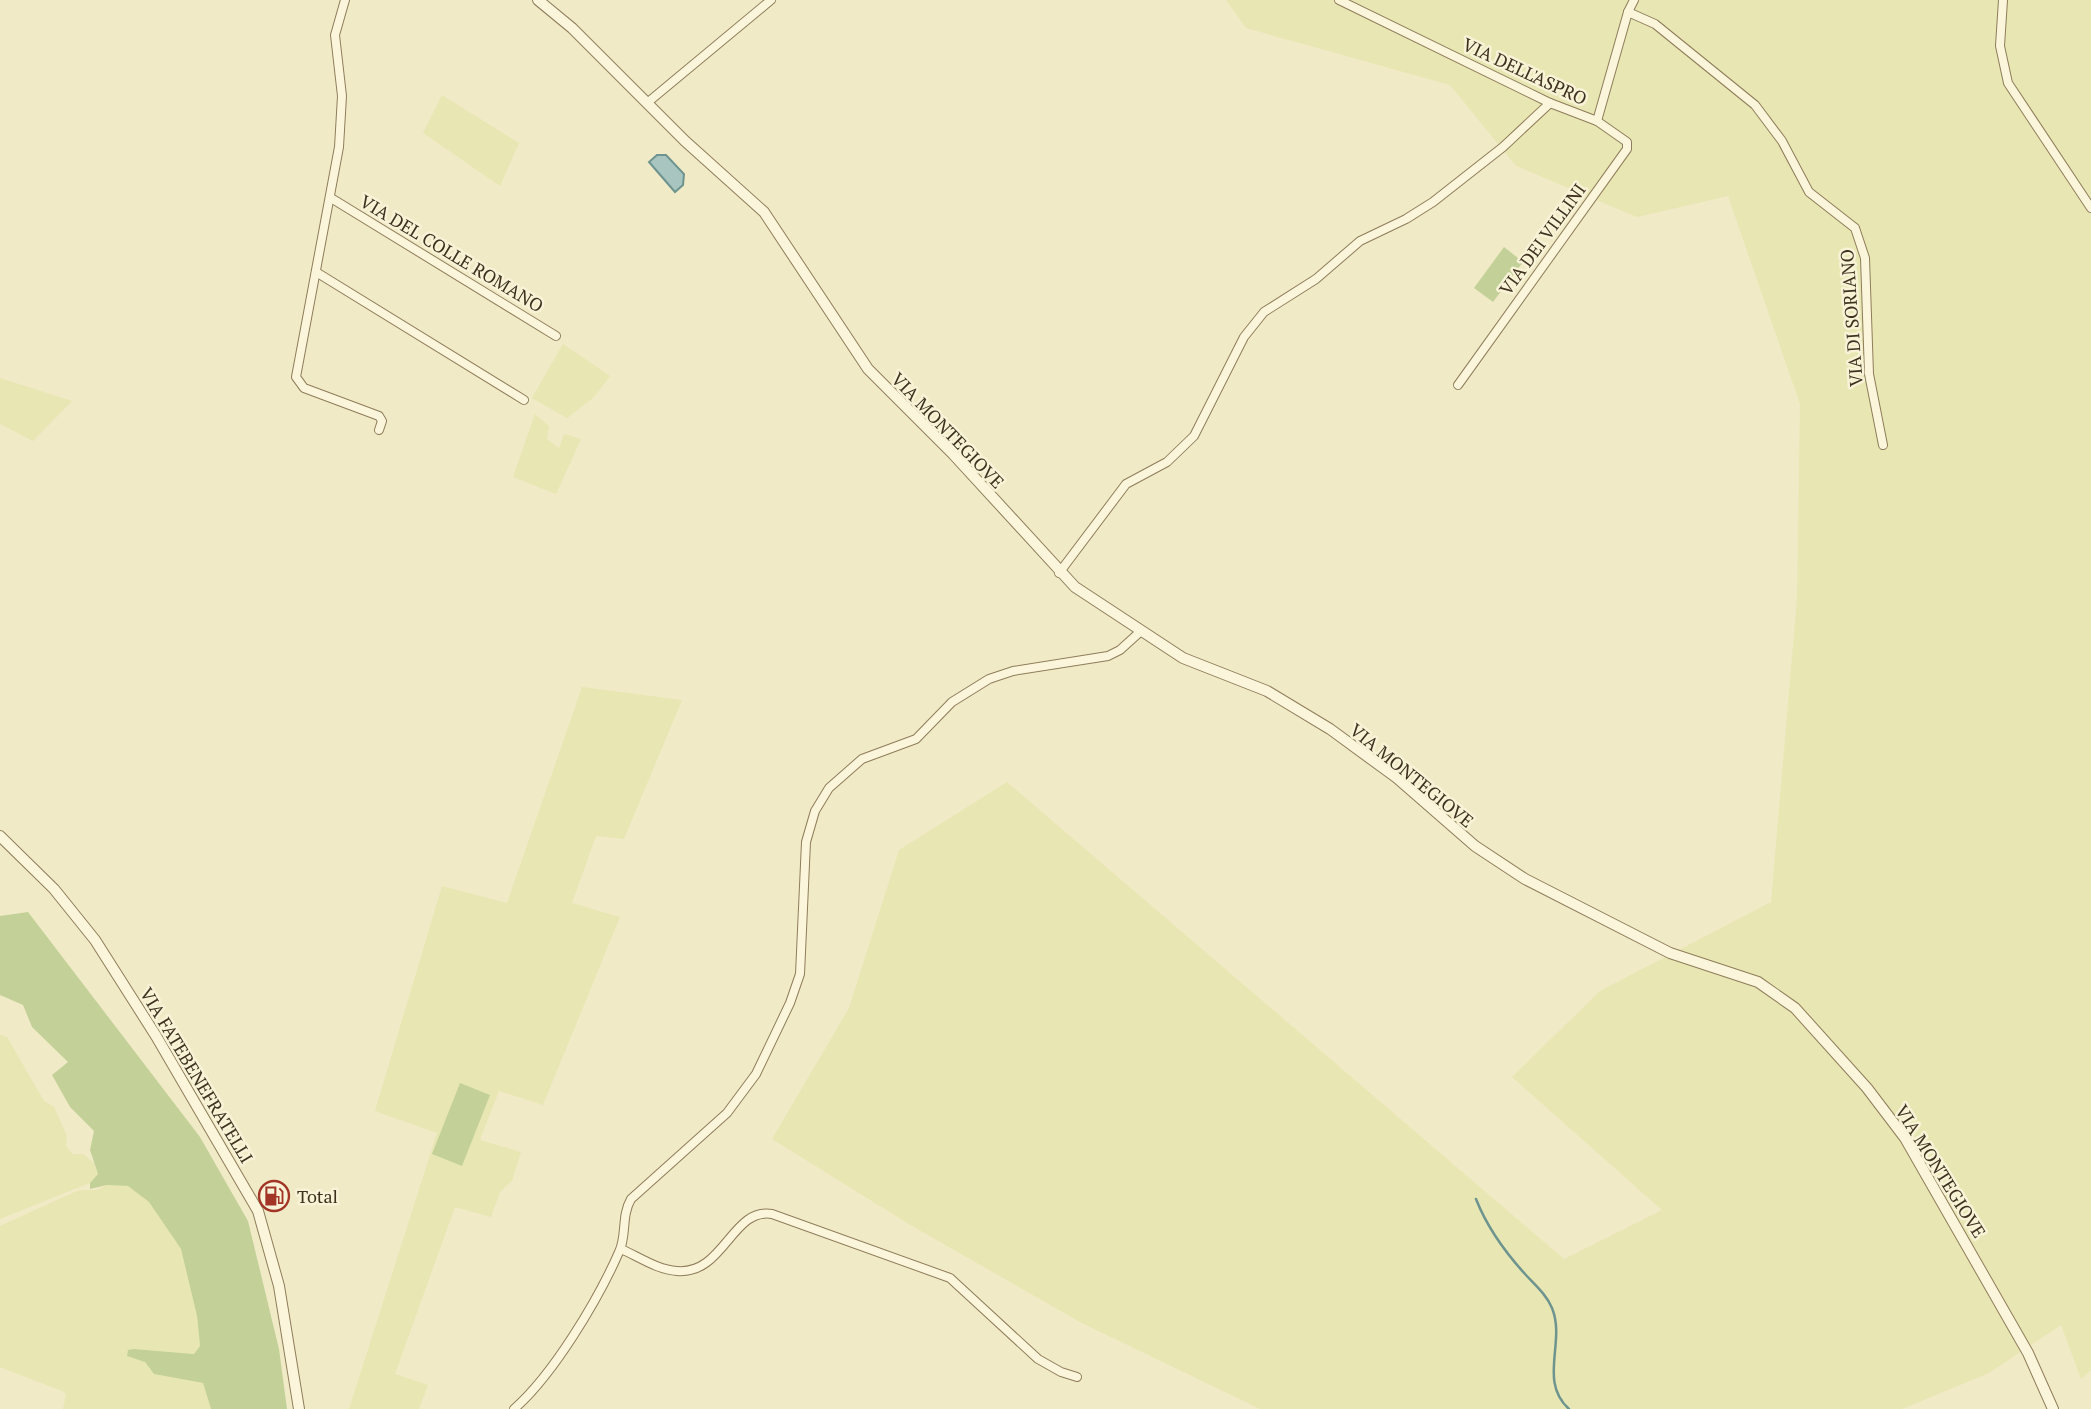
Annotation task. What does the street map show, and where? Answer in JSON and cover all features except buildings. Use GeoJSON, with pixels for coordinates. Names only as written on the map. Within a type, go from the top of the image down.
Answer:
{"type":"FeatureCollection","features":[{"type":"Feature","properties":{"kind":"street"},"geometry":{"type":"LineString","coordinates":[[345,0],[336,28],[342,111],[331,198],[296,380],[304,388],[378,415],[382,421],[379,430]]}},
{"type":"Feature","properties":{"kind":"street","name":"VIA MONTEGIOVE"},"geometry":{"type":"LineString","coordinates":[[538,0],[578,33],[647,103],[764,212],[863,363],[953,454],[1059,573],[1086,595],[1196,664],[1273,694],[1330,729],[1390,773],[1475,846],[1530,882],[1680,956],[1752,979],[1787,1001],[1863,1083],[1908,1143],[2028,1353],[2053,1409]]}},
{"type":"Feature","properties":{"kind":"street"},"geometry":{"type":"LineString","coordinates":[[647,103],[771,0]]}},
{"type":"Feature","properties":{"kind":"street","name":"VIA DELL'ASPRO"},"geometry":{"type":"LineString","coordinates":[[1339,0],[1550,103],[1597,121],[1628,12]]}},
{"type":"Feature","properties":{"kind":"street"},"geometry":{"type":"LineString","coordinates":[[1628,12],[1634,0]]}},
{"type":"Feature","properties":{"kind":"street"},"geometry":{"type":"LineString","coordinates":[[2003,0],[2000,46],[2008,83],[2091,208]]}},
{"type":"Feature","properties":{"kind":"street","name":"VIA DI SORIANO"},"geometry":{"type":"LineString","coordinates":[[1628,12],[1655,24],[1755,106],[1782,141],[1809,192],[1855,228],[1865,258],[1869,374],[1883,445]]}},
{"type":"Feature","properties":{"kind":"street"},"geometry":{"type":"LineString","coordinates":[[1059,573],[1123,487],[1167,461],[1194,436],[1241,344],[1264,312],[1316,279],[1360,241],[1406,219],[1433,202],[1503,147],[1550,103]]}},
{"type":"Feature","properties":{"kind":"street","name":"VIA DEI VILLINI"},"geometry":{"type":"LineString","coordinates":[[1458,385],[1627,149],[1627,142],[1622,136],[1597,121]]}},
{"type":"Feature","properties":{"kind":"street","name":"VIA DEL COLLE ROMANO"},"geometry":{"type":"LineString","coordinates":[[331,198],[556,336]]}},
{"type":"Feature","properties":{"kind":"street"},"geometry":{"type":"LineString","coordinates":[[316,272],[524,400]]}},
{"type":"Feature","properties":{"kind":"street"},"geometry":{"type":"LineString","coordinates":[[514,1409],[559,1358],[621,1249],[624,1216],[631,1199],[716,1124],[742,1097],[756,1074],[786,1011],[801,969],[803,871],[808,831],[817,806],[829,788],[862,759],[916,739],[952,702],[989,678],[1016,670],[1108,656],[1120,650],[1141,631]]}},
{"type":"Feature","properties":{"kind":"street","name":"VIA FATEBENEFRATELLI"},"geometry":{"type":"LineString","coordinates":[[0,836],[54,888],[95,940],[156,1035],[258,1211],[279,1286],[299,1409]]}},
{"type":"Feature","properties":{"kind":"street"},"geometry":{"type":"LineString","coordinates":[[621,1249],[662,1268],[690,1270],[715,1258],[748,1219],[760,1214],[772,1214],[946,1276],[966,1290],[1034,1356],[1058,1371],[1077,1377]]}},
{"type":"Feature","properties":{"kind":"shaded area"},"geometry":{"type":"Polygon","coordinates":[[[1226,0],[2091,0],[2091,1370],[2081,1379],[2061,1325],[1989,1373],[1902,1409],[1260,1409],[1080,1322],[912,1226],[772,1139],[849,1008],[899,850],[1007,782],[1564,1259],[1662,1210],[1512,1077],[1600,991],[1771,902],[1797,598],[1800,404],[1728,196],[1637,217],[1516,166],[1450,85],[1246,28],[1226,0]]]}},
{"type":"Feature","properties":{"kind":"shaded area"},"geometry":{"type":"Polygon","coordinates":[[[442,95],[519,143],[500,186],[423,133],[442,95]]]}},
{"type":"Feature","properties":{"kind":"shaded area"},"geometry":{"type":"Polygon","coordinates":[[[563,344],[610,376],[594,397],[567,418],[532,398],[563,344]]]}},
{"type":"Feature","properties":{"kind":"shaded area"},"geometry":{"type":"Polygon","coordinates":[[[0,378],[72,401],[33,441],[0,424],[0,378]]]}},
{"type":"Feature","properties":{"kind":"shaded area"},"geometry":{"type":"Polygon","coordinates":[[[535,414],[549,426],[547,439],[559,448],[564,434],[581,439],[556,494],[513,477],[535,414]]]}},
{"type":"Feature","properties":{"kind":"shaded area"},"geometry":{"type":"Polygon","coordinates":[[[582,687],[682,700],[624,839],[596,836],[572,903],[620,917],[543,1105],[499,1091],[480,1140],[521,1152],[512,1181],[500,1192],[491,1217],[455,1207],[395,1374],[428,1385],[419,1409],[349,1409],[437,1133],[375,1111],[442,886],[507,903],[582,687]]]}},
{"type":"Feature","properties":{"kind":"shaded area"},"geometry":{"type":"Polygon","coordinates":[[[0,1035],[7,1037],[44,1101],[54,1107],[67,1136],[66,1146],[72,1154],[83,1154],[94,1163],[98,1174],[90,1183],[0,1219],[0,1035]]]}},
{"type":"Feature","properties":{"kind":"shaded area"},"geometry":{"type":"Polygon","coordinates":[[[107,1185],[128,1186],[149,1202],[181,1249],[197,1316],[200,1346],[194,1354],[134,1349],[154,1374],[203,1383],[211,1409],[63,1409],[66,1394],[62,1391],[0,1367],[0,1226],[79,1190],[97,1190],[107,1185]]]}},
{"type":"Feature","properties":{"kind":"green space"},"geometry":{"type":"Polygon","coordinates":[[[1504,247],[1523,262],[1493,302],[1474,288],[1504,247]]]}},
{"type":"Feature","properties":{"kind":"green space"},"geometry":{"type":"Polygon","coordinates":[[[28,912],[200,1137],[248,1221],[279,1349],[287,1409],[211,1409],[203,1383],[154,1374],[145,1362],[127,1356],[128,1350],[134,1349],[194,1354],[200,1346],[197,1316],[181,1249],[149,1202],[128,1186],[107,1185],[90,1189],[90,1183],[98,1174],[90,1150],[94,1131],[70,1107],[52,1075],[68,1062],[32,1027],[23,1005],[0,995],[0,916],[28,912]]]}},
{"type":"Feature","properties":{"kind":"green space"},"geometry":{"type":"Polygon","coordinates":[[[460,1083],[490,1095],[462,1166],[432,1154],[460,1083]]]}},
{"type":"Feature","properties":{"kind":"water"},"geometry":{"type":"Polygon","coordinates":[[[657,155],[666,155],[684,174],[683,185],[675,192],[649,162],[657,155]]]}},
{"type":"Feature","properties":{"kind":"waterway"},"geometry":{"type":"LineString","coordinates":[[1476,1199],[1497,1239],[1552,1308],[1556,1334],[1555,1386],[1569,1409]]}},
{"type":"Feature","properties":{"kind":"place","name":"Total"},"geometry":{"type":"Point","coordinates":[274,1196]}}]}
